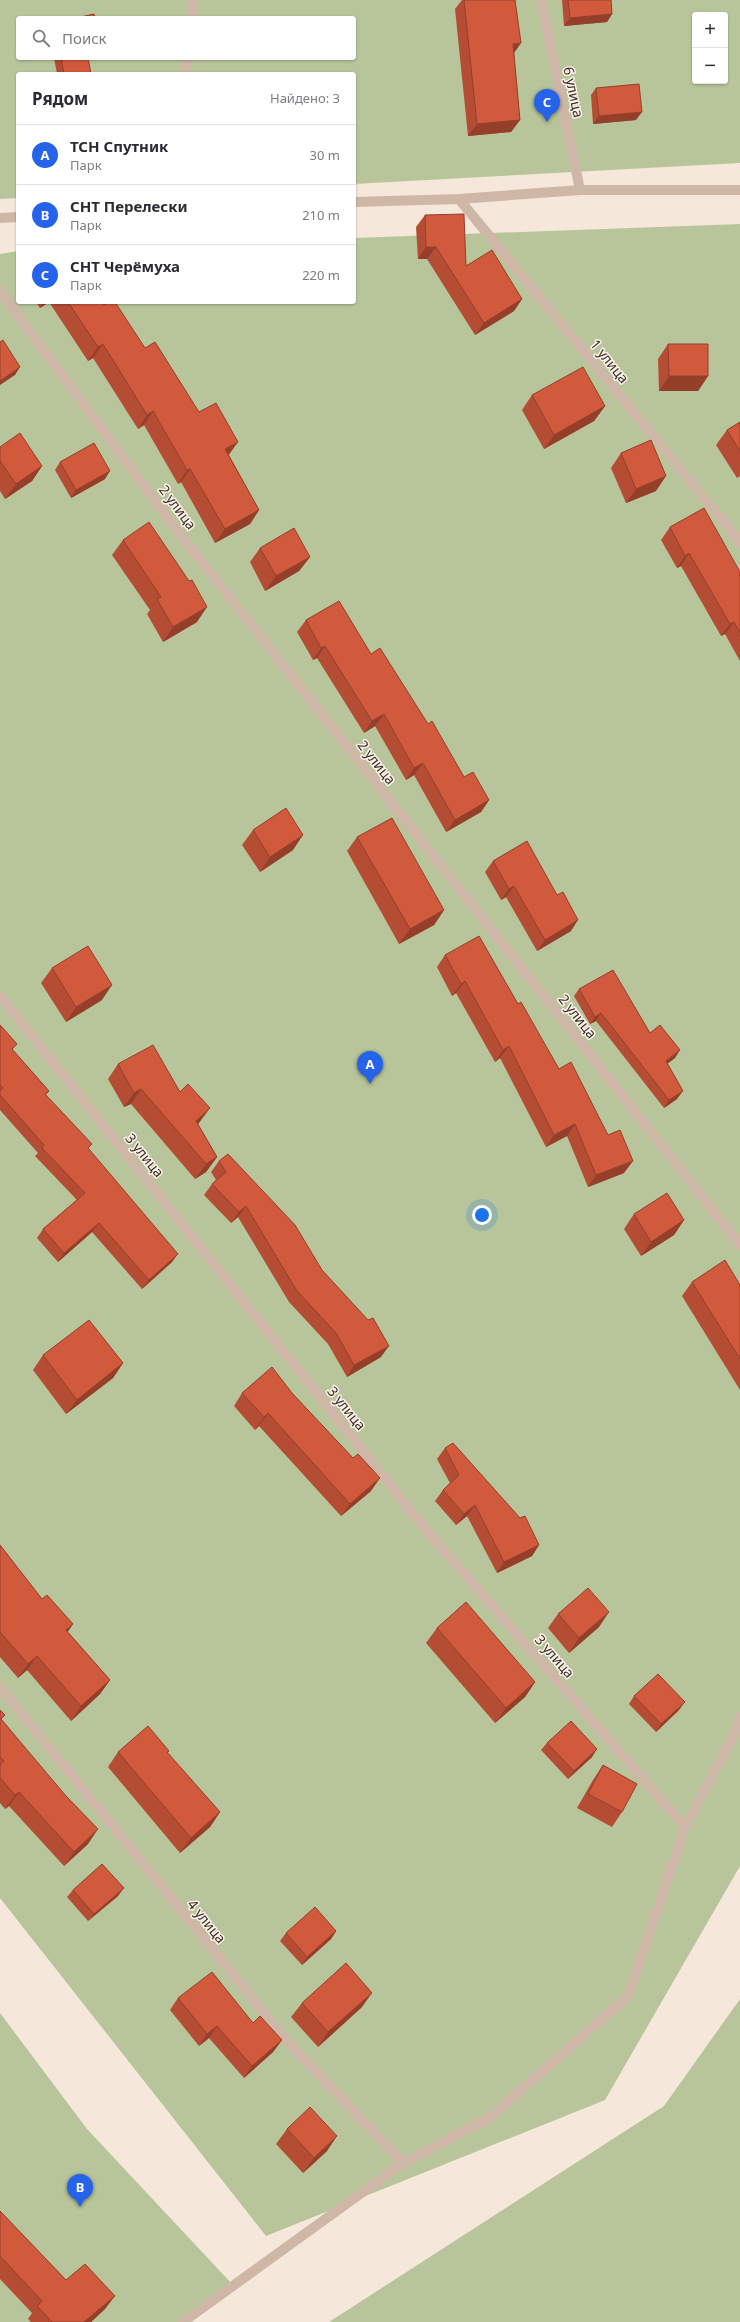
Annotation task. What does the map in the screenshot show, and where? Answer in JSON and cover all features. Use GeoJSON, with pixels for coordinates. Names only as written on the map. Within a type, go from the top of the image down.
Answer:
{"type":"FeatureCollection","features":[{"type":"Feature","properties":{"kind":"street"},"geometry":{"type":"LineString","coordinates":[[191,16],[193,0]]}},
{"type":"Feature","properties":{"kind":"street","name":"6 улица"},"geometry":{"type":"LineString","coordinates":[[541,0],[580,190]]}},
{"type":"Feature","properties":{"kind":"street"},"geometry":{"type":"LineString","coordinates":[[185,72],[187,60]]}},
{"type":"Feature","properties":{"kind":"street"},"geometry":{"type":"LineString","coordinates":[[356,202],[459,199],[580,190],[740,190]]}},
{"type":"Feature","properties":{"kind":"street","name":"1 улица"},"geometry":{"type":"LineString","coordinates":[[459,199],[740,542]]}},
{"type":"Feature","properties":{"kind":"street"},"geometry":{"type":"LineString","coordinates":[[0,218],[16,217]]}},
{"type":"Feature","properties":{"kind":"street","name":"2 улица"},"geometry":{"type":"LineString","coordinates":[[0,291],[175,528],[740,1244]]}},
{"type":"Feature","properties":{"kind":"street","name":"3 улица"},"geometry":{"type":"LineString","coordinates":[[0,996],[426,1530],[685,1827]]}},
{"type":"Feature","properties":{"kind":"street","name":"4 улица"},"geometry":{"type":"LineString","coordinates":[[0,1687],[286,2041],[403,2163]]}},
{"type":"Feature","properties":{"kind":"street"},"geometry":{"type":"LineString","coordinates":[[182,2322],[403,2163],[488,2118],[628,1996],[685,1827],[734,1735],[740,1717]]}},
{"type":"Feature","properties":{"kind":"green space"},"geometry":{"type":"Polygon","coordinates":[[[0,0],[740,0],[740,163],[356,184],[356,72],[16,72],[16,198],[0,199],[0,0]]]}},
{"type":"Feature","properties":{"kind":"green space"},"geometry":{"type":"Polygon","coordinates":[[[740,224],[740,1866],[605,2100],[266,2236],[0,1898],[0,254],[16,251],[16,304],[356,304],[356,238],[740,224]]]}},
{"type":"Feature","properties":{"kind":"green space"},"geometry":{"type":"Polygon","coordinates":[[[740,1999],[740,2322],[329,2322],[664,2106],[740,1999]]]}},
{"type":"Feature","properties":{"kind":"green space"},"geometry":{"type":"Polygon","coordinates":[[[0,2013],[87,2129],[233,2285],[183,2322],[0,2322],[0,2013]]]}},
{"type":"Feature","properties":{"kind":"building"},"geometry":{"type":"Polygon","coordinates":[[[464,0],[515,0],[521,43],[513,44],[520,120],[477,124],[464,0]]]}},
{"type":"Feature","properties":{"kind":"building"},"geometry":{"type":"Polygon","coordinates":[[[568,0],[611,0],[612,14],[570,18],[568,0]]]}},
{"type":"Feature","properties":{"kind":"building"},"geometry":{"type":"Polygon","coordinates":[[[61,60],[88,60],[91,72],[64,72],[61,60]]]}},
{"type":"Feature","properties":{"kind":"building"},"geometry":{"type":"Polygon","coordinates":[[[639,84],[642,112],[599,116],[596,88],[639,84]]]}},
{"type":"Feature","properties":{"kind":"building"},"geometry":{"type":"Polygon","coordinates":[[[464,214],[466,266],[492,250],[522,299],[484,323],[436,247],[426,247],[425,215],[464,214]]]}},
{"type":"Feature","properties":{"kind":"building"},"geometry":{"type":"Polygon","coordinates":[[[69,304],[116,304],[145,348],[155,342],[199,412],[216,403],[238,442],[225,449],[259,510],[225,529],[190,469],[187,470],[153,411],[147,415],[103,344],[98,347],[69,304]]]}},
{"type":"Feature","properties":{"kind":"building"},"geometry":{"type":"Polygon","coordinates":[[[3,340],[20,367],[0,381],[0,342],[3,340]]]}},
{"type":"Feature","properties":{"kind":"building"},"geometry":{"type":"Polygon","coordinates":[[[668,344],[708,344],[708,376],[669,376],[668,344]]]}},
{"type":"Feature","properties":{"kind":"building"},"geometry":{"type":"Polygon","coordinates":[[[583,367],[605,406],[554,435],[532,395],[583,367]]]}},
{"type":"Feature","properties":{"kind":"building"},"geometry":{"type":"Polygon","coordinates":[[[740,422],[740,451],[727,430],[740,422]]]}},
{"type":"Feature","properties":{"kind":"building"},"geometry":{"type":"Polygon","coordinates":[[[20,433],[42,466],[16,484],[0,461],[0,447],[20,433]]]}},
{"type":"Feature","properties":{"kind":"building"},"geometry":{"type":"Polygon","coordinates":[[[651,440],[666,476],[636,489],[621,453],[651,440]]]}},
{"type":"Feature","properties":{"kind":"building"},"geometry":{"type":"Polygon","coordinates":[[[94,443],[110,471],[76,490],[60,462],[94,443]]]}},
{"type":"Feature","properties":{"kind":"building"},"geometry":{"type":"Polygon","coordinates":[[[704,508],[740,572],[740,633],[734,622],[730,624],[689,553],[685,556],[670,527],[704,508]]]}},
{"type":"Feature","properties":{"kind":"building"},"geometry":{"type":"Polygon","coordinates":[[[149,522],[189,581],[192,580],[207,607],[173,627],[157,599],[161,597],[123,540],[149,522]]]}},
{"type":"Feature","properties":{"kind":"building"},"geometry":{"type":"Polygon","coordinates":[[[294,528],[310,557],[276,576],[260,548],[294,528]]]}},
{"type":"Feature","properties":{"kind":"building"},"geometry":{"type":"Polygon","coordinates":[[[339,601],[371,654],[380,648],[428,724],[432,721],[464,777],[473,772],[489,800],[455,820],[423,763],[414,768],[384,714],[372,721],[325,646],[321,648],[306,620],[339,601]]]}},
{"type":"Feature","properties":{"kind":"building"},"geometry":{"type":"Polygon","coordinates":[[[286,808],[303,835],[270,857],[253,830],[286,808]]]}},
{"type":"Feature","properties":{"kind":"building"},"geometry":{"type":"Polygon","coordinates":[[[392,818],[444,910],[410,929],[357,837],[392,818]]]}},
{"type":"Feature","properties":{"kind":"building"},"geometry":{"type":"Polygon","coordinates":[[[527,841],[557,895],[563,892],[578,920],[545,940],[514,886],[509,889],[493,861],[527,841]]]}},
{"type":"Feature","properties":{"kind":"building"},"geometry":{"type":"Polygon","coordinates":[[[479,936],[518,1004],[521,1002],[559,1069],[571,1062],[608,1135],[620,1130],[633,1161],[596,1175],[575,1124],[554,1135],[509,1046],[503,1050],[465,981],[461,984],[445,955],[479,936]]]}},
{"type":"Feature","properties":{"kind":"building"},"geometry":{"type":"Polygon","coordinates":[[[88,946],[112,985],[76,1007],[52,968],[88,946]]]}},
{"type":"Feature","properties":{"kind":"building"},"geometry":{"type":"Polygon","coordinates":[[[613,970],[650,1033],[660,1025],[680,1050],[666,1061],[683,1091],[669,1100],[601,1013],[595,1017],[579,989],[613,970]]]}},
{"type":"Feature","properties":{"kind":"building"},"geometry":{"type":"Polygon","coordinates":[[[0,1025],[17,1044],[12,1049],[49,1091],[45,1094],[92,1144],[88,1148],[178,1254],[149,1280],[99,1223],[64,1253],[43,1229],[85,1193],[42,1148],[44,1145],[0,1095],[0,1090],[3,1088],[0,1085],[0,1025]]]}},
{"type":"Feature","properties":{"kind":"building"},"geometry":{"type":"Polygon","coordinates":[[[153,1045],[180,1092],[188,1084],[210,1108],[196,1121],[217,1157],[206,1164],[141,1089],[134,1093],[118,1064],[153,1045]]]}},
{"type":"Feature","properties":{"kind":"building"},"geometry":{"type":"Polygon","coordinates":[[[228,1154],[295,1225],[322,1270],[368,1320],[373,1318],[389,1346],[354,1365],[336,1333],[297,1291],[246,1206],[239,1212],[212,1184],[226,1172],[219,1161],[228,1154]]]}},
{"type":"Feature","properties":{"kind":"building"},"geometry":{"type":"Polygon","coordinates":[[[667,1193],[684,1220],[651,1242],[634,1214],[667,1193]]]}},
{"type":"Feature","properties":{"kind":"building"},"geometry":{"type":"Polygon","coordinates":[[[725,1260],[740,1285],[740,1359],[692,1282],[725,1260]]]}},
{"type":"Feature","properties":{"kind":"building"},"geometry":{"type":"Polygon","coordinates":[[[89,1320],[123,1363],[77,1400],[43,1355],[89,1320]]]}},
{"type":"Feature","properties":{"kind":"building"},"geometry":{"type":"Polygon","coordinates":[[[272,1367],[292,1393],[353,1458],[358,1454],[380,1478],[350,1504],[268,1413],[264,1417],[242,1393],[272,1367]]]}},
{"type":"Feature","properties":{"kind":"building"},"geometry":{"type":"Polygon","coordinates":[[[453,1443],[520,1518],[525,1516],[539,1545],[504,1562],[475,1505],[464,1514],[443,1490],[459,1475],[445,1448],[453,1443]]]}},
{"type":"Feature","properties":{"kind":"building"},"geometry":{"type":"Polygon","coordinates":[[[0,1545],[42,1599],[47,1595],[73,1624],[66,1630],[110,1680],[81,1706],[37,1656],[28,1664],[0,1632],[0,1545]]]}},
{"type":"Feature","properties":{"kind":"building"},"geometry":{"type":"Polygon","coordinates":[[[588,1588],[609,1612],[579,1638],[558,1614],[588,1588]]]}},
{"type":"Feature","properties":{"kind":"building"},"geometry":{"type":"Polygon","coordinates":[[[466,1602],[535,1682],[506,1708],[437,1628],[466,1602]]]}},
{"type":"Feature","properties":{"kind":"building"},"geometry":{"type":"Polygon","coordinates":[[[658,1674],[685,1702],[661,1724],[634,1696],[658,1674]]]}},
{"type":"Feature","properties":{"kind":"building"},"geometry":{"type":"Polygon","coordinates":[[[0,1710],[5,1715],[1,1719],[66,1796],[98,1829],[74,1852],[19,1792],[15,1795],[0,1778],[0,1765],[4,1761],[0,1757],[0,1710]]]}},
{"type":"Feature","properties":{"kind":"building"},"geometry":{"type":"Polygon","coordinates":[[[571,1721],[597,1749],[574,1771],[547,1743],[571,1721]]]}},
{"type":"Feature","properties":{"kind":"building"},"geometry":{"type":"Polygon","coordinates":[[[148,1726],[169,1751],[167,1752],[220,1812],[191,1838],[118,1752],[148,1726]]]}},
{"type":"Feature","properties":{"kind":"building"},"geometry":{"type":"Polygon","coordinates":[[[603,1765],[637,1784],[622,1812],[588,1794],[603,1765]]]}},
{"type":"Feature","properties":{"kind":"building"},"geometry":{"type":"Polygon","coordinates":[[[102,1864],[124,1888],[94,1914],[73,1890],[102,1864]]]}},
{"type":"Feature","properties":{"kind":"building"},"geometry":{"type":"Polygon","coordinates":[[[315,1907],[336,1931],[307,1957],[286,1933],[315,1907]]]}},
{"type":"Feature","properties":{"kind":"building"},"geometry":{"type":"Polygon","coordinates":[[[346,1963],[372,1993],[328,2032],[302,2003],[346,1963]]]}},
{"type":"Feature","properties":{"kind":"building"},"geometry":{"type":"Polygon","coordinates":[[[212,1972],[253,2023],[260,2016],[282,2040],[252,2066],[217,2026],[207,2034],[178,1998],[212,1972]]]}},
{"type":"Feature","properties":{"kind":"building"},"geometry":{"type":"Polygon","coordinates":[[[310,2107],[337,2136],[314,2158],[287,2129],[310,2107]]]}},
{"type":"Feature","properties":{"kind":"building"},"geometry":{"type":"Polygon","coordinates":[[[0,2211],[66,2280],[85,2264],[115,2296],[84,2322],[52,2322],[37,2306],[42,2301],[0,2256],[0,2211]]]}},
{"type":"Feature","properties":{"kind":"place","name":"СНТ Черёмуха"},"geometry":{"type":"Point","coordinates":[547,122]}},
{"type":"Feature","properties":{"kind":"place","name":"ТСН Спутник"},"geometry":{"type":"Point","coordinates":[370,1084]}},
{"type":"Feature","properties":{"kind":"place","name":"СНТ Перелески"},"geometry":{"type":"Point","coordinates":[80,2207]}}]}
